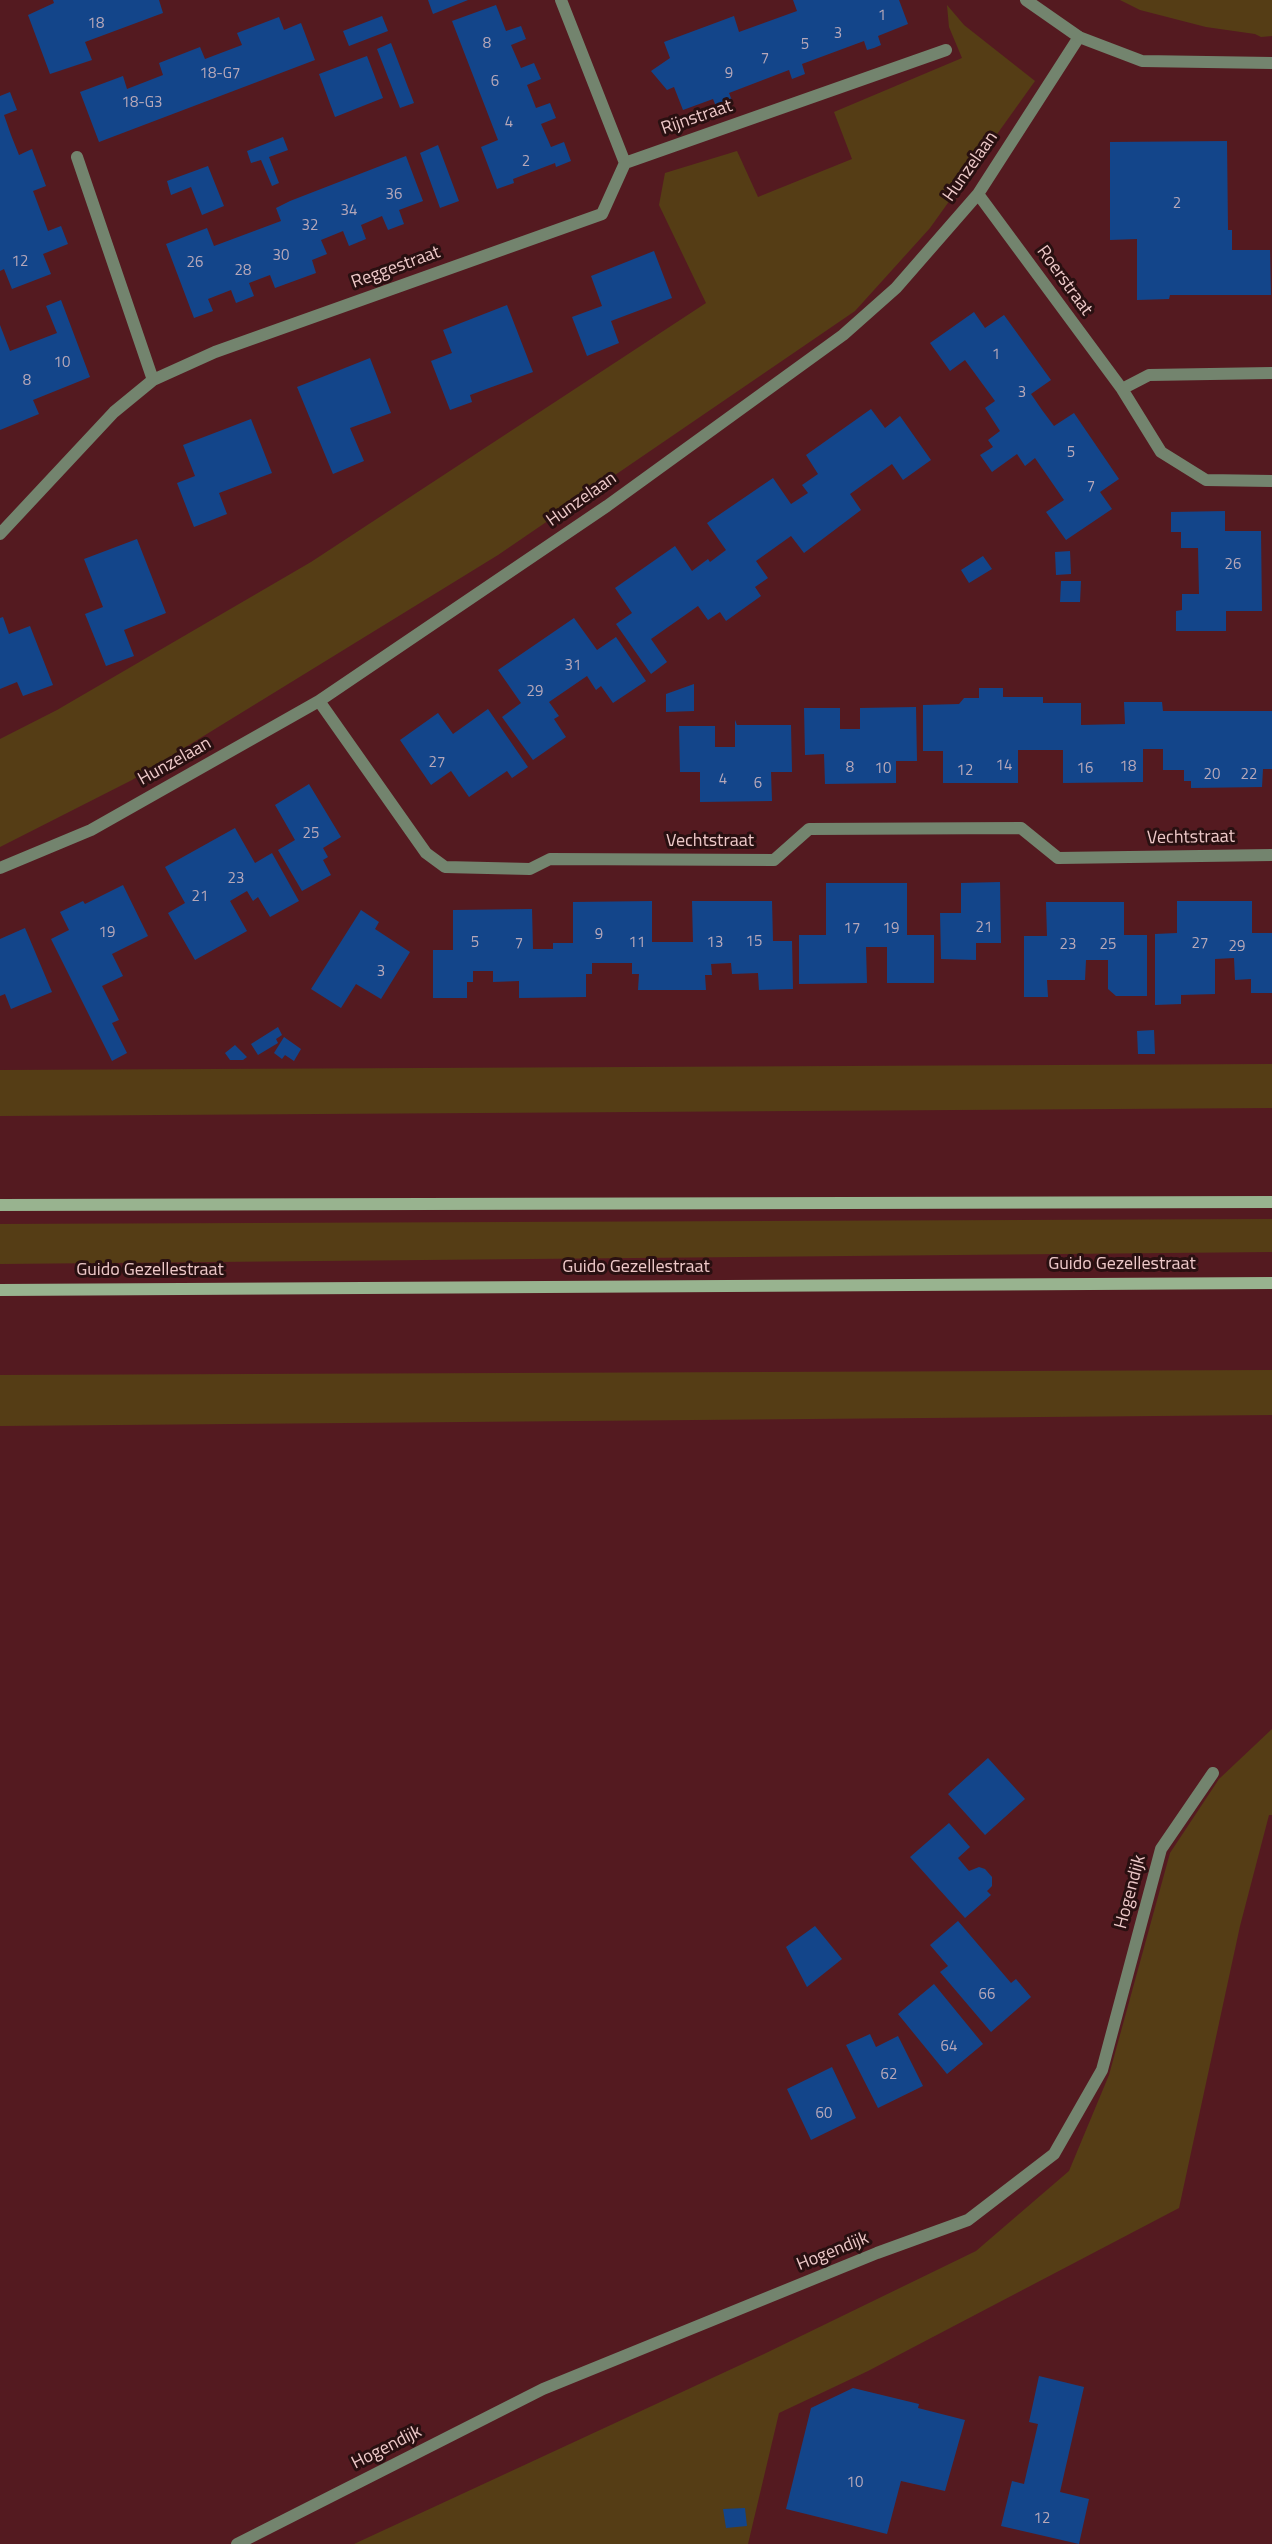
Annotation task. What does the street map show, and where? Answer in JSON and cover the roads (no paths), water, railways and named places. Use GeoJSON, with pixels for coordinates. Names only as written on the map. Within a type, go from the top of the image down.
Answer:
{"type":"FeatureCollection","features":[{"type":"Feature","properties":{"kind":"main road"},"geometry":{"type":"LineString","coordinates":[[0,1205],[1272,1202]]}},
{"type":"Feature","properties":{"kind":"main road","name":"Guido Gezellestraat"},"geometry":{"type":"LineString","coordinates":[[0,1290],[1272,1283]]}},
{"type":"Feature","properties":{"kind":"street"},"geometry":{"type":"LineString","coordinates":[[561,0],[625,163]]}},
{"type":"Feature","properties":{"kind":"street"},"geometry":{"type":"LineString","coordinates":[[1026,0],[1079,37],[1142,61],[1272,63]]}},
{"type":"Feature","properties":{"kind":"street","name":"Hunzelaan"},"geometry":{"type":"LineString","coordinates":[[0,868],[91,830],[319,701],[607,506],[843,335],[896,288],[978,194],[1079,37]]}},
{"type":"Feature","properties":{"kind":"street","name":"Rijnstraat"},"geometry":{"type":"LineString","coordinates":[[625,163],[946,50]]}},
{"type":"Feature","properties":{"kind":"street"},"geometry":{"type":"LineString","coordinates":[[77,157],[153,380]]}},
{"type":"Feature","properties":{"kind":"street","name":"Reggestraat"},"geometry":{"type":"LineString","coordinates":[[0,534],[114,412],[153,380],[215,352],[602,214],[625,163]]}},
{"type":"Feature","properties":{"kind":"street","name":"Roerstraat"},"geometry":{"type":"LineString","coordinates":[[978,194],[1122,389],[1161,452],[1206,480],[1272,481]]}},
{"type":"Feature","properties":{"kind":"street"},"geometry":{"type":"LineString","coordinates":[[1122,389],[1149,375],[1272,373]]}},
{"type":"Feature","properties":{"kind":"street","name":"Vechtstraat"},"geometry":{"type":"LineString","coordinates":[[319,701],[426,853],[445,867],[530,869],[550,859],[774,860],[809,829],[1021,828],[1058,858],[1272,855]]}},
{"type":"Feature","properties":{"kind":"street","name":"Hogendijk"},"geometry":{"type":"LineString","coordinates":[[237,2544],[543,2389],[877,2253],[968,2220],[1054,2154],[1102,2070],[1161,1849],[1213,1773]]}}]}
